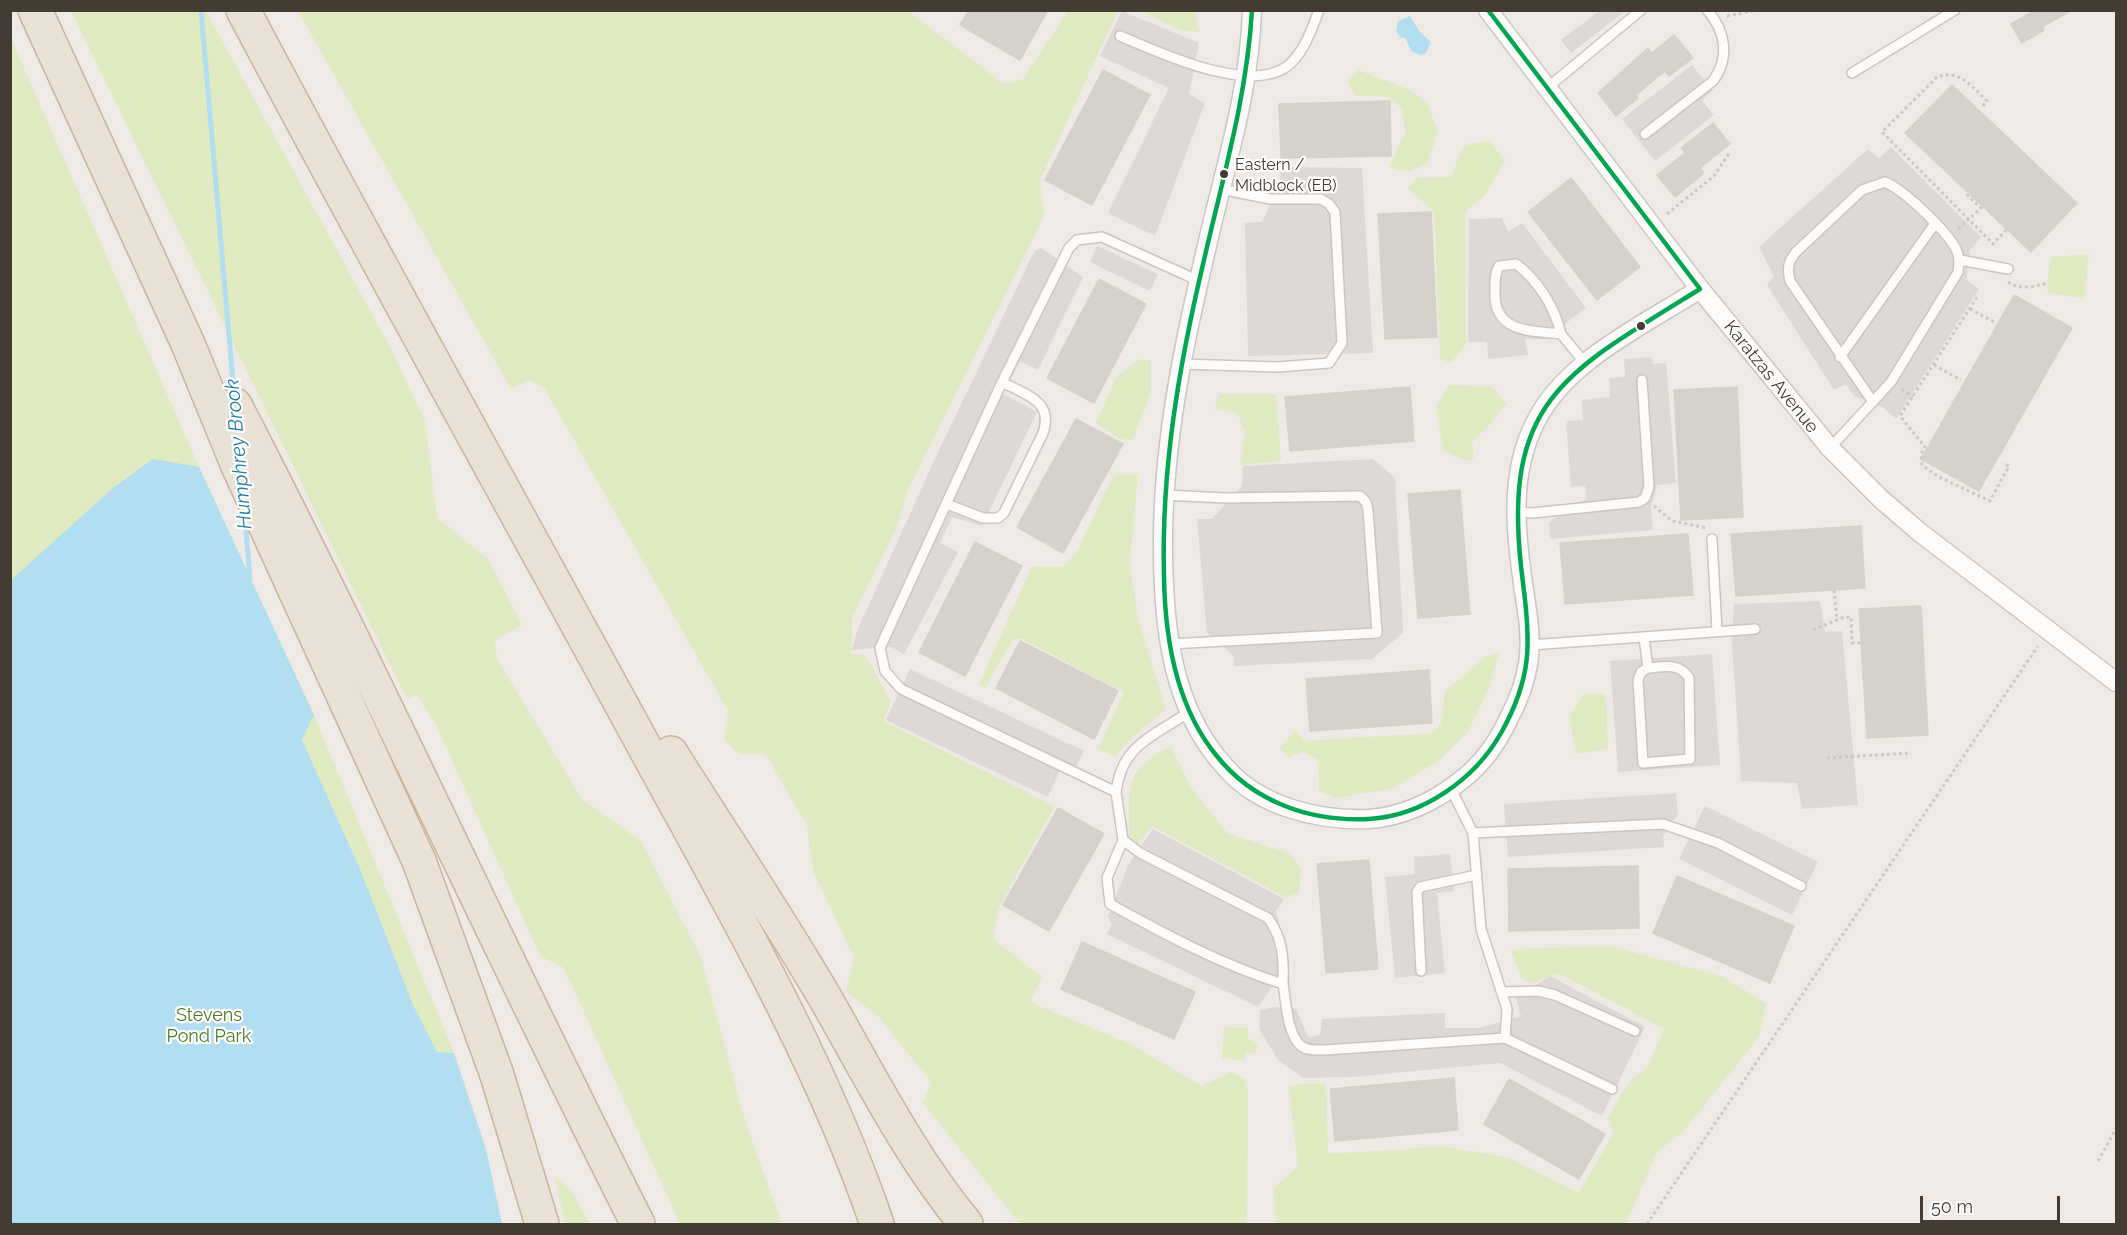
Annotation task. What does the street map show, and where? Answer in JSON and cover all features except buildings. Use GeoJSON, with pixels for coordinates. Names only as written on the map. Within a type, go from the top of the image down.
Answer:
{"type":"FeatureCollection","features":[{"type":"Feature","properties":{"kind":"highway"},"geometry":{"type":"LineString","coordinates":[[35,10],[188,344],[238,466],[356,720],[418,861],[497,1075],[542,1224]]}},
{"type":"Feature","properties":{"kind":"highway"},"geometry":{"type":"LineString","coordinates":[[243,10],[779,1000],[849,1149],[877,1224]]}},
{"type":"Feature","properties":{"kind":"highway"},"geometry":{"type":"LineString","coordinates":[[188,344],[235,405],[384,701],[584,1117],[638,1224]]}},
{"type":"Feature","properties":{"kind":"highway"},"geometry":{"type":"LineString","coordinates":[[503,489],[824,995],[880,1098],[928,1174],[966,1224]]}},
{"type":"Feature","properties":{"kind":"street"},"geometry":{"type":"LineString","coordinates":[[1252,10],[1247,76],[1180,364],[1165,462],[1163,576],[1169,644],[1189,712],[1201,735],[1230,773],[1266,798],[1289,808],[1334,818],[1370,819],[1413,809],[1451,789],[1468,776],[1497,743],[1523,685],[1530,645],[1516,512],[1520,465],[1535,423],[1558,387],[1585,363],[1700,289]]}},
{"type":"Feature","properties":{"kind":"street","name":"Karatzas Avenue"},"geometry":{"type":"LineString","coordinates":[[1488,10],[1700,289],[1830,448],[1881,499],[1918,531],[2116,682]]}},
{"type":"Feature","properties":{"kind":"lane"},"geometry":{"type":"LineString","coordinates":[[1120,36],[1191,67],[1247,76],[1277,71],[1290,64],[1309,38],[1319,10]]}},
{"type":"Feature","properties":{"kind":"lane"},"geometry":{"type":"LineString","coordinates":[[1547,88],[1641,10]]}},
{"type":"Feature","properties":{"kind":"lane"},"geometry":{"type":"LineString","coordinates":[[1852,73],[1955,10]]}},
{"type":"Feature","properties":{"kind":"lane"},"geometry":{"type":"LineString","coordinates":[[1645,134],[1713,81],[1721,71],[1724,44],[1721,29],[1711,14]]}},
{"type":"Feature","properties":{"kind":"lane"},"geometry":{"type":"LineString","coordinates":[[1830,448],[1873,402],[1891,382],[1958,272],[1960,260],[1955,248],[1896,187],[1885,182],[1862,190],[1788,262],[1790,281],[1873,402]]}},
{"type":"Feature","properties":{"kind":"lane"},"geometry":{"type":"LineString","coordinates":[[1180,364],[1278,367],[1329,363],[1342,343],[1335,212],[1329,204],[1321,199],[1270,199],[1221,189]]}},
{"type":"Feature","properties":{"kind":"lane"},"geometry":{"type":"LineString","coordinates":[[1840,357],[1934,225]]}},
{"type":"Feature","properties":{"kind":"lane"},"geometry":{"type":"LineString","coordinates":[[1116,792],[901,689],[885,671],[880,648],[1002,382],[1069,248],[1077,240],[1102,237],[1199,281]]}},
{"type":"Feature","properties":{"kind":"lane"},"geometry":{"type":"LineString","coordinates":[[1960,260],[2008,269]]}},
{"type":"Feature","properties":{"kind":"lane"},"geometry":{"type":"LineString","coordinates":[[1561,334],[1509,326],[1499,315],[1495,301],[1496,272],[1499,266],[1516,264],[1525,270],[1551,305],[1561,334],[1585,363]]}},
{"type":"Feature","properties":{"kind":"lane"},"geometry":{"type":"LineString","coordinates":[[1516,512],[1532,513],[1639,502],[1645,498],[1648,487],[1642,380]]}},
{"type":"Feature","properties":{"kind":"lane"},"geometry":{"type":"LineString","coordinates":[[947,504],[983,518],[998,518],[1004,513],[1043,433],[1048,420],[1044,408],[1037,401],[1002,382]]}},
{"type":"Feature","properties":{"kind":"lane"},"geometry":{"type":"LineString","coordinates":[[1164,495],[1225,498],[1360,496],[1366,502],[1368,510],[1377,633],[1169,644]]}},
{"type":"Feature","properties":{"kind":"lane"},"geometry":{"type":"LineString","coordinates":[[1712,539],[1717,631]]}},
{"type":"Feature","properties":{"kind":"lane"},"geometry":{"type":"LineString","coordinates":[[1530,645],[1755,629]]}},
{"type":"Feature","properties":{"kind":"lane"},"geometry":{"type":"LineString","coordinates":[[1644,638],[1648,668]]}},
{"type":"Feature","properties":{"kind":"lane"},"geometry":{"type":"LineString","coordinates":[[1678,667],[1685,671],[1689,678],[1690,759],[1643,763],[1638,680],[1641,672],[1648,668],[1678,667]]}},
{"type":"Feature","properties":{"kind":"lane"},"geometry":{"type":"LineString","coordinates":[[1189,712],[1131,751],[1123,761],[1116,792],[1123,840],[1107,878],[1110,904],[1172,938],[1240,970],[1283,984]]}},
{"type":"Feature","properties":{"kind":"lane"},"geometry":{"type":"LineString","coordinates":[[1451,789],[1473,833],[1481,929],[1507,1009],[1504,1038]]}},
{"type":"Feature","properties":{"kind":"lane"},"geometry":{"type":"LineString","coordinates":[[1473,833],[1663,824],[1718,843],[1801,886]]}},
{"type":"Feature","properties":{"kind":"lane"},"geometry":{"type":"LineString","coordinates":[[1123,840],[1140,853],[1268,918],[1278,931],[1283,954],[1283,984],[1293,1035],[1300,1045],[1309,1050],[1504,1038],[1612,1089]]}},
{"type":"Feature","properties":{"kind":"lane"},"geometry":{"type":"LineString","coordinates":[[1421,971],[1417,892],[1420,887],[1477,875]]}},
{"type":"Feature","properties":{"kind":"lane"},"geometry":{"type":"LineString","coordinates":[[1503,992],[1538,991],[1555,995],[1635,1031]]}},
{"type":"Feature","properties":{"kind":"path"},"geometry":{"type":"LineString","coordinates":[[1711,14],[1757,10]]}},
{"type":"Feature","properties":{"kind":"path"},"geometry":{"type":"LineString","coordinates":[[1983,106],[1987,101],[1959,75],[1948,73],[1937,77],[1882,132],[1993,244],[2006,230]]}},
{"type":"Feature","properties":{"kind":"path"},"geometry":{"type":"LineString","coordinates":[[1663,217],[1714,176],[1730,153]]}},
{"type":"Feature","properties":{"kind":"path"},"geometry":{"type":"LineString","coordinates":[[1965,193],[1981,208],[1969,220]]}},
{"type":"Feature","properties":{"kind":"path"},"geometry":{"type":"LineString","coordinates":[[2008,269],[2006,281],[2013,286],[2027,287],[2048,283]]}},
{"type":"Feature","properties":{"kind":"path"},"geometry":{"type":"LineString","coordinates":[[1977,297],[1900,416],[1925,447],[1921,454],[1922,465],[1937,476],[1990,501],[2009,466],[2003,463]]}},
{"type":"Feature","properties":{"kind":"path"},"geometry":{"type":"LineString","coordinates":[[1970,309],[1994,322]]}},
{"type":"Feature","properties":{"kind":"path"},"geometry":{"type":"LineString","coordinates":[[1934,365],[1961,380]]}},
{"type":"Feature","properties":{"kind":"path"},"geometry":{"type":"LineString","coordinates":[[1645,498],[1672,521],[1710,529],[1712,539]]}},
{"type":"Feature","properties":{"kind":"path"},"geometry":{"type":"LineString","coordinates":[[1834,590],[1837,620]]}},
{"type":"Feature","properties":{"kind":"path"},"geometry":{"type":"LineString","coordinates":[[1813,630],[1851,617],[1852,643],[1861,643]]}},
{"type":"Feature","properties":{"kind":"path"},"geometry":{"type":"LineString","coordinates":[[1647,1224],[2048,632]]}},
{"type":"Feature","properties":{"kind":"path"},"geometry":{"type":"LineString","coordinates":[[1827,758],[1911,753]]}},
{"type":"Feature","properties":{"kind":"path"},"geometry":{"type":"LineString","coordinates":[[2098,1161],[2116,1129]]}},
{"type":"Feature","properties":{"kind":"green space"},"geometry":{"type":"Polygon","coordinates":[[[71,11],[206,11],[389,345],[425,421],[437,518],[488,559],[522,625],[495,640],[497,659],[582,799],[641,841],[700,955],[746,1124],[782,1224],[680,1224],[564,968],[540,956],[437,727],[417,695],[407,699],[71,11]]]}},
{"type":"Feature","properties":{"kind":"green space"},"geometry":{"type":"Polygon","coordinates":[[[298,11],[908,11],[1004,84],[1022,80],[1068,11],[1118,11],[1040,180],[1044,216],[908,490],[897,527],[852,618],[851,654],[865,655],[891,702],[883,721],[1055,806],[999,907],[993,939],[1042,977],[1030,1002],[1132,1045],[1202,1086],[1231,1072],[1245,1079],[1248,1091],[1247,1224],[1020,1224],[923,1103],[931,1082],[878,1016],[846,992],[854,957],[813,871],[807,825],[766,755],[739,754],[724,740],[728,711],[545,389],[530,380],[511,389],[298,11]]]}},
{"type":"Feature","properties":{"kind":"green space"},"geometry":{"type":"Polygon","coordinates":[[[1139,11],[1195,11],[1199,32],[1181,30],[1139,11]]]}},
{"type":"Feature","properties":{"kind":"green space","name":"Stevens Pond Park"},"geometry":{"type":"Polygon","coordinates":[[[10,36],[199,467],[314,715],[454,1053],[486,1149],[502,1224],[11,1224],[10,36]]]}},
{"type":"Feature","properties":{"kind":"green space"},"geometry":{"type":"Polygon","coordinates":[[[1358,70],[1408,89],[1427,103],[1438,131],[1428,163],[1408,172],[1389,167],[1405,133],[1402,108],[1387,97],[1355,95],[1347,80],[1358,70]]]}},
{"type":"Feature","properties":{"kind":"green space"},"geometry":{"type":"Polygon","coordinates":[[[1488,140],[1505,160],[1486,194],[1465,212],[1466,344],[1451,363],[1440,359],[1434,211],[1408,189],[1416,178],[1451,177],[1463,146],[1488,140]]]}},
{"type":"Feature","properties":{"kind":"green space"},"geometry":{"type":"Polygon","coordinates":[[[2089,254],[2084,299],[2047,292],[2050,257],[2089,254]]]}},
{"type":"Feature","properties":{"kind":"green space"},"geometry":{"type":"Polygon","coordinates":[[[1138,359],[1151,361],[1151,392],[1133,440],[1120,439],[1096,423],[1116,378],[1138,359]]]}},
{"type":"Feature","properties":{"kind":"green space"},"geometry":{"type":"Polygon","coordinates":[[[1449,385],[1493,387],[1506,404],[1487,428],[1472,441],[1474,458],[1467,461],[1443,451],[1436,407],[1449,385]]]}},
{"type":"Feature","properties":{"kind":"green space"},"geometry":{"type":"Polygon","coordinates":[[[1219,394],[1276,394],[1281,461],[1240,465],[1245,432],[1237,413],[1215,409],[1219,394]]]}},
{"type":"Feature","properties":{"kind":"green space"},"geometry":{"type":"Polygon","coordinates":[[[1138,474],[1130,565],[1138,619],[1166,709],[1129,740],[1115,757],[1098,749],[1124,692],[1020,638],[1013,639],[985,688],[979,684],[1032,566],[1063,567],[1076,553],[1114,475],[1138,474]]]}},
{"type":"Feature","properties":{"kind":"green space"},"geometry":{"type":"Polygon","coordinates":[[[1499,653],[1489,688],[1468,732],[1438,761],[1392,789],[1336,798],[1319,791],[1318,759],[1303,752],[1287,757],[1280,747],[1296,730],[1303,741],[1431,733],[1441,724],[1445,691],[1485,657],[1499,653]]]}},
{"type":"Feature","properties":{"kind":"green space"},"geometry":{"type":"Polygon","coordinates":[[[1584,693],[1606,694],[1608,748],[1576,754],[1569,716],[1584,693]]]}},
{"type":"Feature","properties":{"kind":"green space"},"geometry":{"type":"Polygon","coordinates":[[[1171,746],[1190,786],[1228,834],[1289,853],[1301,868],[1299,893],[1285,897],[1152,826],[1137,846],[1129,837],[1130,793],[1136,773],[1155,755],[1171,746]]]}},
{"type":"Feature","properties":{"kind":"green space"},"geometry":{"type":"Polygon","coordinates":[[[1611,946],[1724,977],[1766,1004],[1759,1037],[1683,1132],[1657,1152],[1626,1224],[1276,1224],[1273,1189],[1298,1166],[1288,1085],[1326,1083],[1328,1154],[1443,1146],[1509,1158],[1579,1193],[1613,1134],[1608,1118],[1631,1079],[1648,1067],[1664,1029],[1558,973],[1533,983],[1521,979],[1511,949],[1611,946]]]}},
{"type":"Feature","properties":{"kind":"green space"},"geometry":{"type":"Polygon","coordinates":[[[1224,1027],[1248,1028],[1248,1038],[1258,1044],[1257,1050],[1254,1053],[1246,1053],[1245,1060],[1222,1059],[1224,1027]]]}},
{"type":"Feature","properties":{"kind":"green space"},"geometry":{"type":"Polygon","coordinates":[[[555,1176],[572,1192],[590,1224],[565,1224],[555,1176]]]}},
{"type":"Feature","properties":{"kind":"shaded area"},"geometry":{"type":"Polygon","coordinates":[[[1122,11],[1199,43],[1189,94],[1205,103],[1155,236],[1108,213],[1169,88],[1100,56],[1122,11]]]}},
{"type":"Feature","properties":{"kind":"shaded area"},"geometry":{"type":"Polygon","coordinates":[[[1599,11],[1625,11],[1571,53],[1561,40],[1599,11]]]}},
{"type":"Feature","properties":{"kind":"shaded area"},"geometry":{"type":"Polygon","coordinates":[[[1692,65],[1713,91],[1702,100],[1714,115],[1655,161],[1622,119],[1692,65]]]}},
{"type":"Feature","properties":{"kind":"shaded area"},"geometry":{"type":"Polygon","coordinates":[[[1891,147],[1981,237],[1970,250],[1966,280],[1979,289],[1896,419],[1884,408],[1854,396],[1846,384],[1834,390],[1767,285],[1774,276],[1759,247],[1868,149],[1879,158],[1891,147]]]}},
{"type":"Feature","properties":{"kind":"shaded area"},"geometry":{"type":"Polygon","coordinates":[[[1281,167],[1362,168],[1373,353],[1248,356],[1245,223],[1262,222],[1279,187],[1281,167]]]}},
{"type":"Feature","properties":{"kind":"shaded area"},"geometry":{"type":"Polygon","coordinates":[[[1502,218],[1508,232],[1522,223],[1586,308],[1545,339],[1525,339],[1528,355],[1488,359],[1487,342],[1468,342],[1469,219],[1502,218]]]}},
{"type":"Feature","properties":{"kind":"shaded area"},"geometry":{"type":"Polygon","coordinates":[[[1097,246],[1158,274],[1150,291],[1090,262],[1097,246]]]}},
{"type":"Feature","properties":{"kind":"shaded area"},"geometry":{"type":"Polygon","coordinates":[[[1041,248],[1083,277],[1038,370],[1020,361],[1003,394],[1037,412],[982,526],[952,517],[940,543],[958,552],[904,654],[891,647],[852,650],[857,631],[933,463],[1032,256],[1041,248]]]}},
{"type":"Feature","properties":{"kind":"shaded area"},"geometry":{"type":"Polygon","coordinates":[[[1652,357],[1653,364],[1666,363],[1676,483],[1657,485],[1651,508],[1653,530],[1550,539],[1549,522],[1586,499],[1585,486],[1571,487],[1566,421],[1583,420],[1582,400],[1610,397],[1609,378],[1625,377],[1624,359],[1652,357]]]}},
{"type":"Feature","properties":{"kind":"shaded area"},"geometry":{"type":"Polygon","coordinates":[[[1373,459],[1395,478],[1403,633],[1372,659],[1234,666],[1233,655],[1207,633],[1197,519],[1212,519],[1242,486],[1243,466],[1373,459]]]}},
{"type":"Feature","properties":{"kind":"shaded area"},"geometry":{"type":"Polygon","coordinates":[[[1820,601],[1825,632],[1842,631],[1858,805],[1802,809],[1797,783],[1741,781],[1732,642],[1734,604],[1820,601]]]}},
{"type":"Feature","properties":{"kind":"shaded area"},"geometry":{"type":"Polygon","coordinates":[[[1712,654],[1720,765],[1618,772],[1610,661],[1712,654]]]}},
{"type":"Feature","properties":{"kind":"shaded area"},"geometry":{"type":"Polygon","coordinates":[[[910,669],[1084,751],[1075,769],[1063,764],[1048,797],[886,720],[910,669]]]}},
{"type":"Feature","properties":{"kind":"shaded area"},"geometry":{"type":"Polygon","coordinates":[[[1676,793],[1678,814],[1663,836],[1664,847],[1508,857],[1504,804],[1676,793]]]}},
{"type":"Feature","properties":{"kind":"shaded area"},"geometry":{"type":"Polygon","coordinates":[[[1705,806],[1818,862],[1792,915],[1679,859],[1705,806]]]}},
{"type":"Feature","properties":{"kind":"shaded area"},"geometry":{"type":"Polygon","coordinates":[[[1153,829],[1284,899],[1276,911],[1289,961],[1258,1007],[1107,934],[1112,925],[1108,916],[1129,863],[1153,829]]]}},
{"type":"Feature","properties":{"kind":"shaded area"},"geometry":{"type":"Polygon","coordinates":[[[1450,854],[1454,891],[1437,893],[1445,973],[1395,978],[1385,877],[1415,874],[1414,857],[1450,854]]]}},
{"type":"Feature","properties":{"kind":"shaded area"},"geometry":{"type":"Polygon","coordinates":[[[1550,976],[1645,1027],[1602,1116],[1500,1063],[1352,1077],[1304,1078],[1279,1061],[1259,1029],[1260,1010],[1274,1007],[1296,1009],[1308,1037],[1320,1035],[1322,1019],[1445,1013],[1445,1028],[1479,1028],[1521,1016],[1516,998],[1550,976]]]}},
{"type":"Feature","properties":{"kind":"water"},"geometry":{"type":"Polygon","coordinates":[[[1410,16],[1419,31],[1431,42],[1426,53],[1421,55],[1412,52],[1405,38],[1401,38],[1396,31],[1398,21],[1410,16]]]}},
{"type":"Feature","properties":{"kind":"water","name":"Stevens Pond Park"},"geometry":{"type":"Polygon","coordinates":[[[153,459],[199,467],[314,715],[302,740],[360,869],[413,1005],[437,1052],[454,1053],[486,1149],[502,1224],[11,1224],[11,580],[113,488],[153,459]]]}},
{"type":"Feature","properties":{"kind":"waterway","name":"Humphrey Brook"},"geometry":{"type":"LineString","coordinates":[[201,10],[234,394]]}},
{"type":"Feature","properties":{"kind":"waterway","name":"Humphrey Brook"},"geometry":{"type":"LineString","coordinates":[[245,517],[250,579],[245,583]]}},
{"type":"Feature","properties":{"kind":"transit line"},"geometry":{"type":"LineString","coordinates":[[1252,10],[1240,105],[1195,299],[1174,417],[1165,497],[1164,577],[1167,624],[1170,648],[1182,693],[1202,736],[1216,755],[1247,785],[1265,797],[1304,812],[1347,819],[1389,816],[1428,803],[1462,780],[1490,750],[1501,733],[1519,695],[1527,660],[1527,624],[1518,522],[1521,473],[1532,433],[1550,400],[1577,372],[1610,346],[1700,289],[1488,10]]}},
{"type":"Feature","properties":{"kind":"place","name":"Eastern / Midblock (EB)"},"geometry":{"type":"Point","coordinates":[1224,174]}}]}
